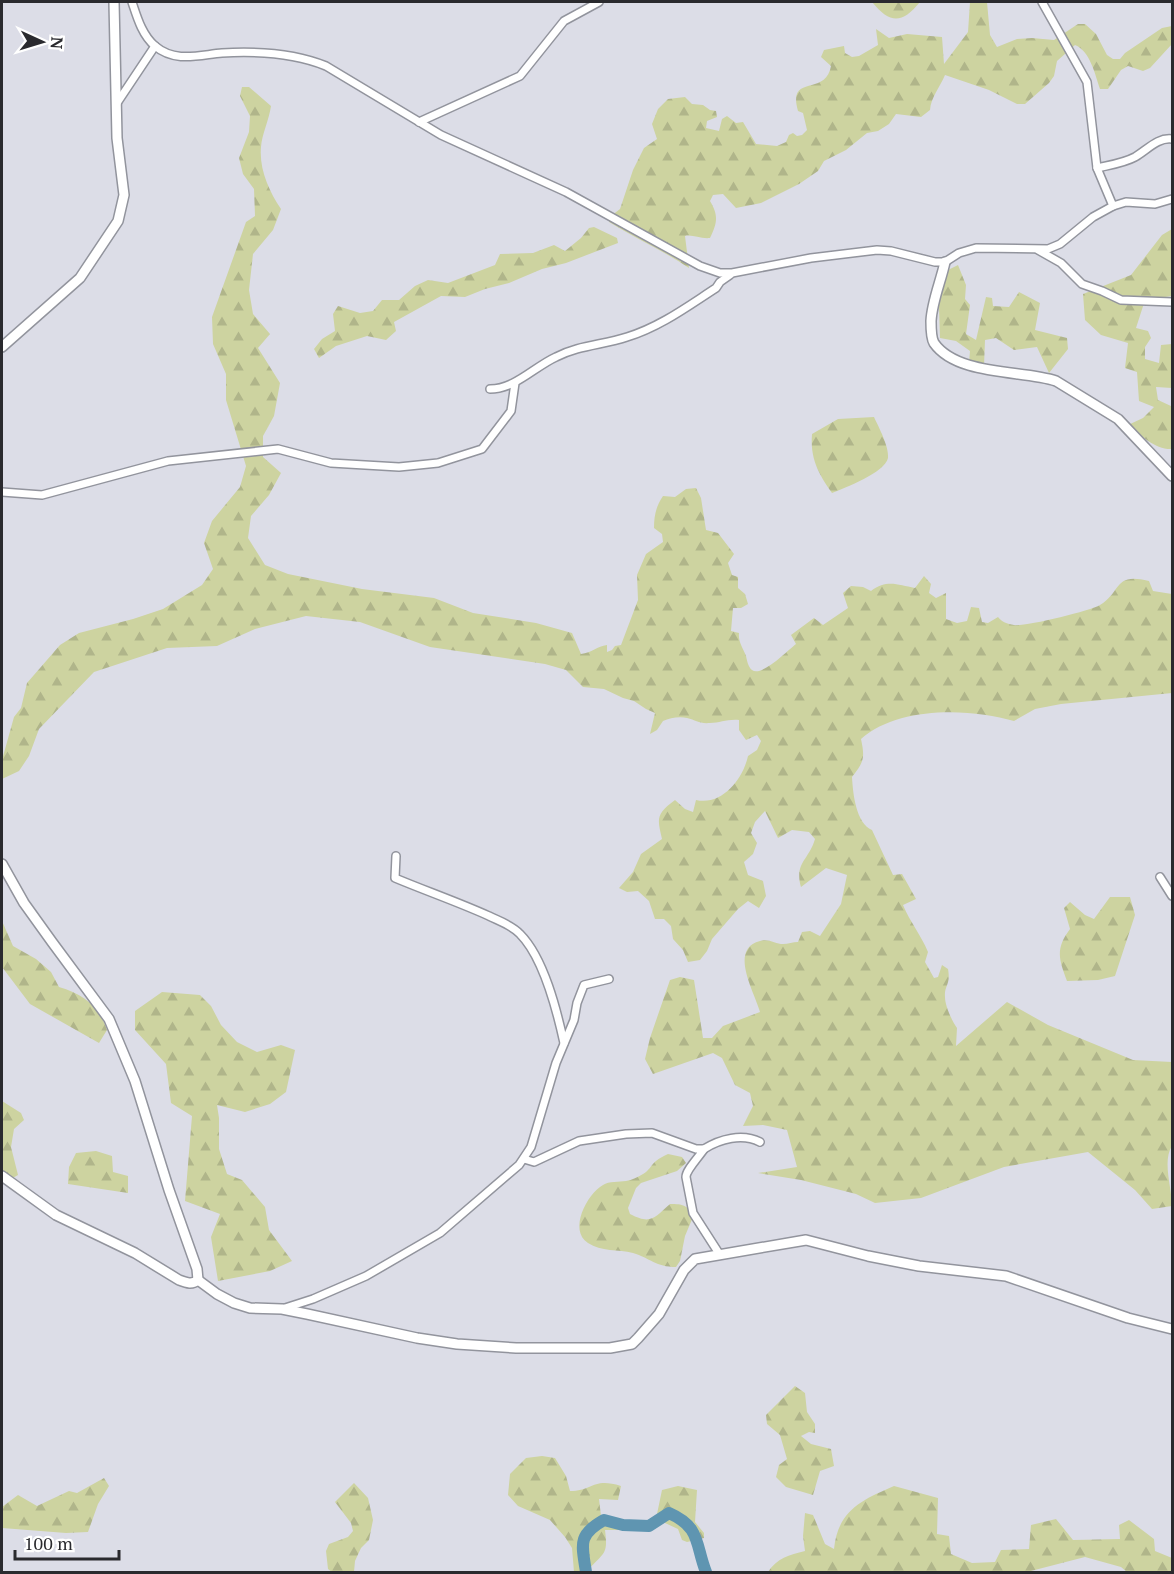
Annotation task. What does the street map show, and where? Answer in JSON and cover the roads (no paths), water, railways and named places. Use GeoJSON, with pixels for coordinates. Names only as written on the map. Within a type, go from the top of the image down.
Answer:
{"type":"FeatureCollection","features":[{"type":"Feature","properties":{"kind":"street"},"geometry":{"type":"LineString","coordinates":[[2,347],[80,278],[118,221],[124,195],[117,138],[114,2]]}},
{"type":"Feature","properties":{"kind":"street"},"geometry":{"type":"LineString","coordinates":[[132,2],[142,30],[155,46],[175,55],[193,58],[222,53],[301,57],[326,66],[467,148],[508,164],[566,192],[700,266],[720,273],[877,250],[891,251],[928,261],[945,262],[959,253],[976,248],[1048,249],[1060,244],[1093,217],[1113,206],[1126,202],[1155,204],[1173,199]]}},
{"type":"Feature","properties":{"kind":"street"},"geometry":{"type":"LineString","coordinates":[[419,122],[520,76],[564,21],[599,2]]}},
{"type":"Feature","properties":{"kind":"street"},"geometry":{"type":"LineString","coordinates":[[1042,2],[1088,82],[1097,168],[1113,206]]}},
{"type":"Feature","properties":{"kind":"street"},"geometry":{"type":"LineString","coordinates":[[117,103],[155,46]]}},
{"type":"Feature","properties":{"kind":"street"},"geometry":{"type":"LineString","coordinates":[[1097,168],[1134,157],[1164,139],[1173,139]]}},
{"type":"Feature","properties":{"kind":"street"},"geometry":{"type":"LineString","coordinates":[[1036,249],[1061,263],[1082,284],[1121,300],[1173,302]]}},
{"type":"Feature","properties":{"kind":"street"},"geometry":{"type":"LineString","coordinates":[[945,262],[931,319],[934,343],[946,354],[973,366],[1056,381],[1118,420],[1173,476]]}},
{"type":"Feature","properties":{"kind":"street"},"geometry":{"type":"LineString","coordinates":[[490,389],[515,383],[541,364],[575,348],[626,338],[656,325],[716,288],[732,273]]}},
{"type":"Feature","properties":{"kind":"street"},"geometry":{"type":"LineString","coordinates":[[2,492],[42,495],[168,461],[278,448],[331,463],[399,467],[438,463],[482,449],[511,411],[515,383]]}},
{"type":"Feature","properties":{"kind":"street"},"geometry":{"type":"LineString","coordinates":[[396,856],[395,878],[462,904],[511,926],[519,933],[538,963],[551,993],[564,1043]]}},
{"type":"Feature","properties":{"kind":"street"},"geometry":{"type":"LineString","coordinates":[[2,864],[45,932],[109,1019],[135,1081],[169,1190],[197,1269],[198,1280],[234,1303],[250,1308],[282,1309],[392,1333],[457,1344],[544,1349],[622,1347],[632,1344],[659,1314],[690,1263],[706,1256],[762,1249],[797,1241],[814,1241],[857,1254],[908,1264],[1006,1276],[1128,1318],[1173,1329]]}},
{"type":"Feature","properties":{"kind":"street"},"geometry":{"type":"LineString","coordinates":[[1160,877],[1173,896]]}},
{"type":"Feature","properties":{"kind":"street"},"geometry":{"type":"LineString","coordinates":[[282,1309],[313,1299],[366,1276],[440,1233],[524,1159],[531,1147],[556,1063],[574,1020],[584,985],[609,979]]}},
{"type":"Feature","properties":{"kind":"street"},"geometry":{"type":"LineString","coordinates":[[524,1159],[534,1162],[579,1142],[635,1133],[652,1133],[696,1149],[704,1149],[723,1140],[746,1137],[760,1142]]}},
{"type":"Feature","properties":{"kind":"street"},"geometry":{"type":"LineString","coordinates":[[704,1149],[697,1161],[686,1172],[686,1177],[693,1213],[720,1255]]}},
{"type":"Feature","properties":{"kind":"street"},"geometry":{"type":"LineString","coordinates":[[2,1176],[56,1215],[135,1253],[180,1280],[194,1283],[198,1280]]}},
{"type":"Feature","properties":{"kind":"waterway"},"geometry":{"type":"LineString","coordinates":[[586,1572],[583,1542],[585,1536],[595,1525],[604,1520],[623,1525],[649,1526],[669,1513],[679,1518],[692,1530],[706,1572]]}}]}
